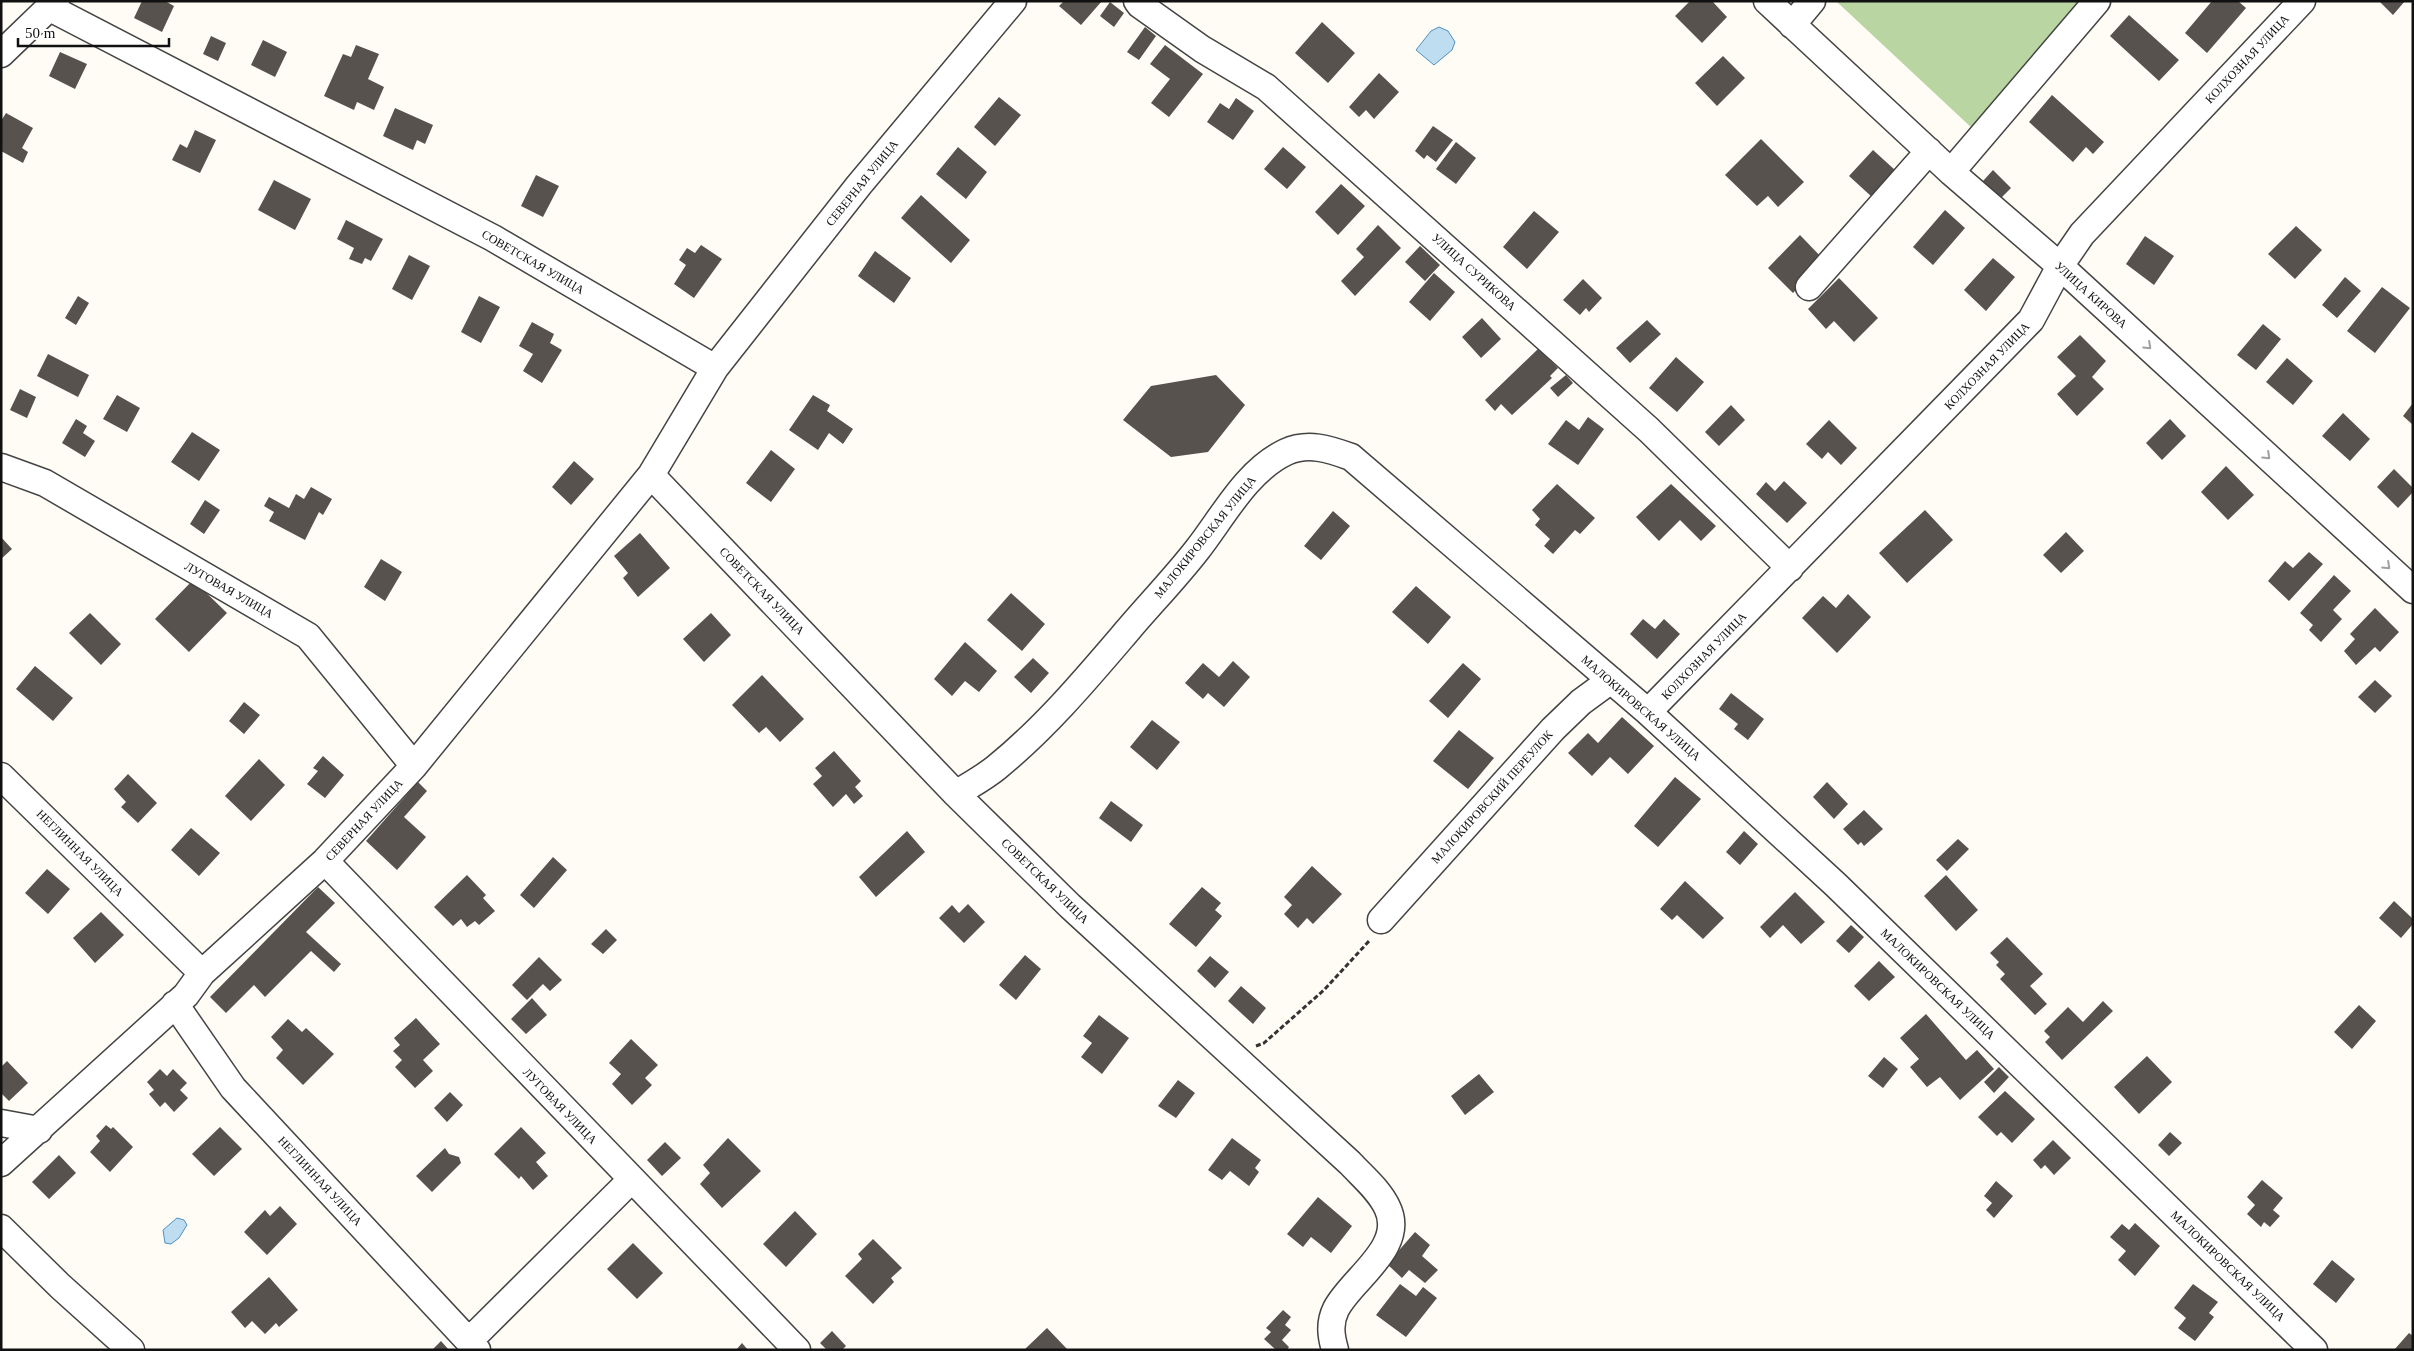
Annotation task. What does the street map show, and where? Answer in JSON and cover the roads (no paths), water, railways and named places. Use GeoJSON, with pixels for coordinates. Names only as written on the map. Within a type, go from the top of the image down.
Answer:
{"type":"FeatureCollection","features":[{"type":"Feature","properties":{"kind":"street","name":"СЕВЕРНАЯ УЛИЦА"},"geometry":{"type":"LineString","coordinates":[[715,368],[859,185],[1013,1]]}},
{"type":"Feature","properties":{"kind":"street","name":"УЛИЦА СУРИКОВА"},"geometry":{"type":"LineString","coordinates":[[1137,1],[1140,6],[1202,49],[1266,87],[1649,430],[1790,568]]}},
{"type":"Feature","properties":{"kind":"street","name":"УЛИЦА КИРОВА"},"geometry":{"type":"LineString","coordinates":[[1768,1],[1929,152],[2060,266],[2413,590]]}},
{"type":"Feature","properties":{"kind":"street"},"geometry":{"type":"LineString","coordinates":[[1792,25],[1812,1]]}},
{"type":"Feature","properties":{"kind":"street"},"geometry":{"type":"LineString","coordinates":[[1951,172],[2097,1]]}},
{"type":"Feature","properties":{"kind":"street","name":"КОЛХОЗНАЯ УЛИЦА"},"geometry":{"type":"LineString","coordinates":[[1648,712],[2031,320],[2060,266],[2082,234],[2302,1]]}},
{"type":"Feature","properties":{"kind":"street","name":"СОВЕТСКАЯ УЛИЦА"},"geometry":{"type":"LineString","coordinates":[[53,5],[493,238],[715,368]]}},
{"type":"Feature","properties":{"kind":"street"},"geometry":{"type":"LineString","coordinates":[[1,54],[53,5]]}},
{"type":"Feature","properties":{"kind":"street"},"geometry":{"type":"LineString","coordinates":[[1809,287],[1929,152]]}},
{"type":"Feature","properties":{"kind":"street"},"geometry":{"type":"LineString","coordinates":[[651,475],[715,368]]}},
{"type":"Feature","properties":{"kind":"street","name":"МАЛОКИРОВСКАЯ УЛИЦА"},"geometry":{"type":"LineString","coordinates":[[956,794],[996,768],[1025,742],[1085,680],[1197,550],[1240,492],[1266,464],[1286,452],[1301,447],[1324,447],[1351,457],[1648,712],[1836,885],[2314,1350]]}},
{"type":"Feature","properties":{"kind":"street","name":"ЛУГОВАЯ УЛИЦА"},"geometry":{"type":"LineString","coordinates":[[1,467],[45,483],[308,636],[414,766]]}},
{"type":"Feature","properties":{"kind":"street","name":"СЕВЕРНАЯ УЛИЦА"},"geometry":{"type":"LineString","coordinates":[[1,1162],[39,1130],[186,995],[202,974],[324,861],[414,766],[651,475]]}},
{"type":"Feature","properties":{"kind":"street","name":"СОВЕТСКАЯ УЛИЦА"},"geometry":{"type":"LineString","coordinates":[[651,475],[956,794],[1070,906],[1350,1163],[1378,1193],[1388,1208],[1391,1226],[1386,1243],[1377,1260],[1336,1308],[1332,1321],[1331,1336],[1335,1350]]}},
{"type":"Feature","properties":{"kind":"street","name":"МАЛОКИРОВСКИЙ ПЕРЕУЛОК"},"geometry":{"type":"LineString","coordinates":[[1381,920],[1553,729],[1581,702],[1611,680]]}},
{"type":"Feature","properties":{"kind":"street","name":"НЕГЛИННАЯ УЛИЦА"},"geometry":{"type":"LineString","coordinates":[[1,776],[202,974]]}},
{"type":"Feature","properties":{"kind":"street","name":"ЛУГОВАЯ УЛИЦА"},"geometry":{"type":"LineString","coordinates":[[324,861],[797,1350]]}},
{"type":"Feature","properties":{"kind":"street","name":"НЕГЛИННАЯ УЛИЦА"},"geometry":{"type":"LineString","coordinates":[[175,1004],[233,1088],[473,1346]]}},
{"type":"Feature","properties":{"kind":"street"},"geometry":{"type":"LineString","coordinates":[[1,1123],[39,1130]]}},
{"type":"Feature","properties":{"kind":"street"},"geometry":{"type":"LineString","coordinates":[[1,1144],[39,1130]]}},
{"type":"Feature","properties":{"kind":"street"},"geometry":{"type":"LineString","coordinates":[[473,1346],[631,1180]]}},
{"type":"Feature","properties":{"kind":"street"},"geometry":{"type":"LineString","coordinates":[[1,1228],[60,1286],[131,1350]]}},
{"type":"Feature","properties":{"kind":"water"},"geometry":{"type":"Polygon","coordinates":[[[1439,27],[1448,31],[1455,42],[1452,50],[1434,65],[1416,50],[1431,31],[1439,27]]]}},
{"type":"Feature","properties":{"kind":"water"},"geometry":{"type":"Polygon","coordinates":[[[177,1218],[184,1220],[187,1225],[179,1238],[171,1244],[165,1243],[163,1230],[177,1218]]]}}]}
